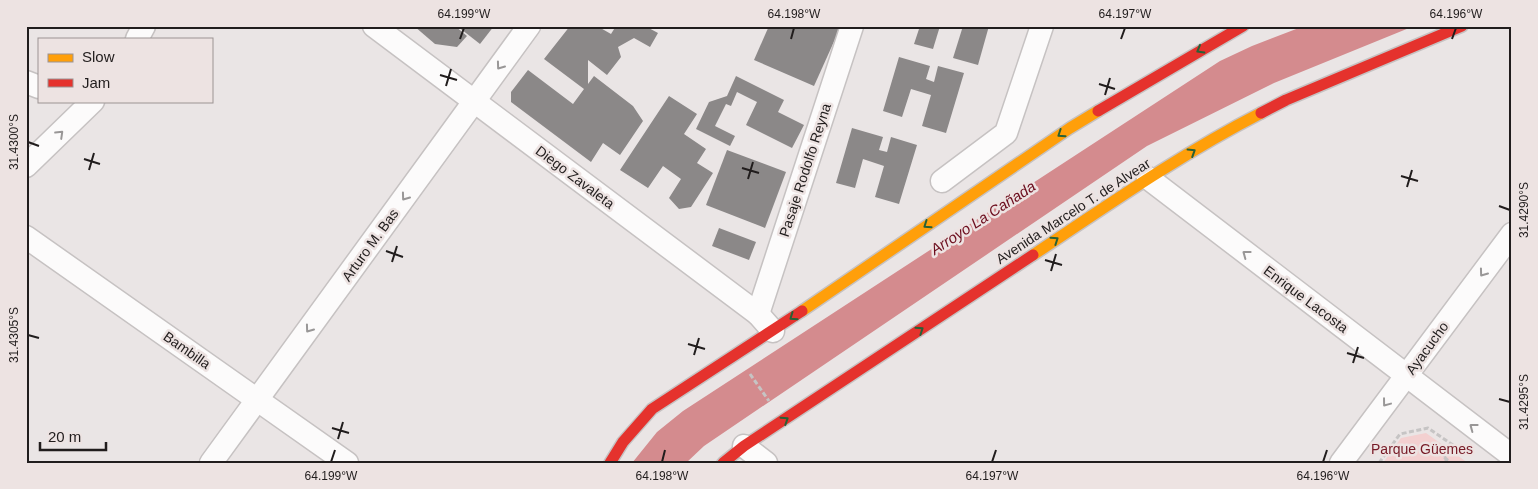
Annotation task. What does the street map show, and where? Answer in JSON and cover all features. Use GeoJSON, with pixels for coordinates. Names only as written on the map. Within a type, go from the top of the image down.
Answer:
{"type":"FeatureCollection","features":[{"type":"Feature","properties":{"kind":"main road"},"geometry":{"type":"LineString","coordinates":[[610,463],[623,442],[652,408],[773,331],[1070,128],[1243,26]]}},
{"type":"Feature","properties":{"kind":"main road","name":"Avenida Marcelo T. de Alvear"},"geometry":{"type":"LineString","coordinates":[[723,463],[744,446],[783,422],[1148,178],[1218,136],[1286,100],[1462,26]]}},
{"type":"Feature","properties":{"kind":"street"},"geometry":{"type":"LineString","coordinates":[[138,38],[144,26]]}},
{"type":"Feature","properties":{"kind":"street","name":"Diego Zavaleta"},"geometry":{"type":"LineString","coordinates":[[374,26],[758,314],[773,331]]}},
{"type":"Feature","properties":{"kind":"street","name":"Arturo M. Bas"},"geometry":{"type":"LineString","coordinates":[[211,463],[529,26]]}},
{"type":"Feature","properties":{"kind":"street","name":"Pasaje Rodolfo Reyna"},"geometry":{"type":"LineString","coordinates":[[758,314],[852,26]]}},
{"type":"Feature","properties":{"kind":"street"},"geometry":{"type":"LineString","coordinates":[[942,181],[1006,133],[1042,26]]}},
{"type":"Feature","properties":{"kind":"street"},"geometry":{"type":"LineString","coordinates":[[26,82],[38,87]]}},
{"type":"Feature","properties":{"kind":"street"},"geometry":{"type":"LineString","coordinates":[[26,166],[81,104]]}},
{"type":"Feature","properties":{"kind":"street","name":"Enrique Lacosta"},"geometry":{"type":"LineString","coordinates":[[1148,178],[1512,456]]}},
{"type":"Feature","properties":{"kind":"street","name":"Ayacucho"},"geometry":{"type":"LineString","coordinates":[[1341,463],[1512,234]]}},
{"type":"Feature","properties":{"kind":"street","name":"Bambilla"},"geometry":{"type":"LineString","coordinates":[[26,237],[347,463]]}},
{"type":"Feature","properties":{"kind":"street"},"geometry":{"type":"LineString","coordinates":[[744,446],[766,463]]}},
{"type":"Feature","properties":{"kind":"path"},"geometry":{"type":"LineString","coordinates":[[737,354],[783,422]]}},
{"type":"Feature","properties":{"kind":"path"},"geometry":{"type":"LineString","coordinates":[[1381,461],[1400,434],[1428,428],[1453,445],[1444,458],[1450,463]]}},
{"type":"Feature","properties":{"kind":"green space","name":"Parque Güemes"},"geometry":{"type":"Polygon","coordinates":[[[1426,433],[1468,463],[1383,463],[1401,438],[1426,433]]]}},
{"type":"Feature","properties":{"kind":"water","name":"Arroyo La Cañada"},"geometry":{"type":"Polygon","coordinates":[[[1304,26],[1414,26],[1274,83],[1147,146],[704,446],[686,463],[632,463],[657,432],[683,411],[1220,61],[1252,46],[1304,26]]]}},
{"type":"Feature","properties":{"kind":"building"},"geometry":{"type":"Polygon","coordinates":[[[414,26],[455,26],[467,36],[457,47],[435,44],[414,26]]]}},
{"type":"Feature","properties":{"kind":"building"},"geometry":{"type":"Polygon","coordinates":[[[457,26],[494,26],[480,44],[457,26]]]}},
{"type":"Feature","properties":{"kind":"building"},"geometry":{"type":"Polygon","coordinates":[[[570,26],[597,26],[611,34],[616,26],[645,26],[658,33],[650,47],[634,38],[618,47],[621,57],[607,75],[588,60],[588,84],[594,76],[633,106],[643,121],[620,155],[603,143],[591,162],[511,102],[511,92],[528,70],[573,104],[584,89],[544,59],[570,26]]]}},
{"type":"Feature","properties":{"kind":"building"},"geometry":{"type":"Polygon","coordinates":[[[769,26],[841,26],[814,86],[754,60],[769,26]]]}},
{"type":"Feature","properties":{"kind":"building"},"geometry":{"type":"Polygon","coordinates":[[[920,26],[940,26],[933,49],[914,44],[920,26]]]}},
{"type":"Feature","properties":{"kind":"building"},"geometry":{"type":"Polygon","coordinates":[[[963,26],[989,26],[978,65],[953,58],[963,26]]]}},
{"type":"Feature","properties":{"kind":"building"},"geometry":{"type":"Polygon","coordinates":[[[899,57],[930,66],[926,79],[934,82],[938,66],[964,73],[946,133],[922,126],[931,95],[911,89],[902,117],[883,111],[899,57]]]}},
{"type":"Feature","properties":{"kind":"building"},"geometry":{"type":"Polygon","coordinates":[[[736,76],[784,100],[778,112],[804,125],[792,148],[746,125],[757,102],[737,92],[731,106],[726,104],[715,126],[735,136],[730,146],[696,129],[709,102],[727,96],[736,76]]]}},
{"type":"Feature","properties":{"kind":"building"},"geometry":{"type":"Polygon","coordinates":[[[669,96],[697,114],[684,134],[706,149],[697,163],[713,173],[691,207],[679,209],[669,198],[681,179],[663,166],[648,188],[620,170],[669,96]]]}},
{"type":"Feature","properties":{"kind":"building"},"geometry":{"type":"Polygon","coordinates":[[[852,128],[883,137],[879,150],[887,152],[891,137],[917,145],[899,204],[875,197],[884,166],[863,159],[855,188],[836,183],[852,128]]]}},
{"type":"Feature","properties":{"kind":"building"},"geometry":{"type":"Polygon","coordinates":[[[727,150],[786,172],[765,228],[706,205],[727,150]]]}},
{"type":"Feature","properties":{"kind":"building"},"geometry":{"type":"Polygon","coordinates":[[[719,228],[756,242],[749,260],[712,246],[719,228]]]}},
{"type":"Feature","properties":{"kind":"traffic: slow"},"geometry":{"type":"LineString","coordinates":[[802,311],[1070,128],[1098,111]]}},
{"type":"Feature","properties":{"kind":"traffic: slow"},"geometry":{"type":"LineString","coordinates":[[1033,255],[1173,163],[1261,113]]}},
{"type":"Feature","properties":{"kind":"traffic: jam"},"geometry":{"type":"LineString","coordinates":[[1098,111],[1243,26]]}},
{"type":"Feature","properties":{"kind":"traffic: jam"},"geometry":{"type":"LineString","coordinates":[[1261,113],[1286,100],[1462,26]]}},
{"type":"Feature","properties":{"kind":"traffic: jam"},"geometry":{"type":"LineString","coordinates":[[723,463],[744,446],[1033,255]]}},
{"type":"Feature","properties":{"kind":"traffic: jam"},"geometry":{"type":"LineString","coordinates":[[610,463],[623,442],[652,409],[802,311]]}}]}
